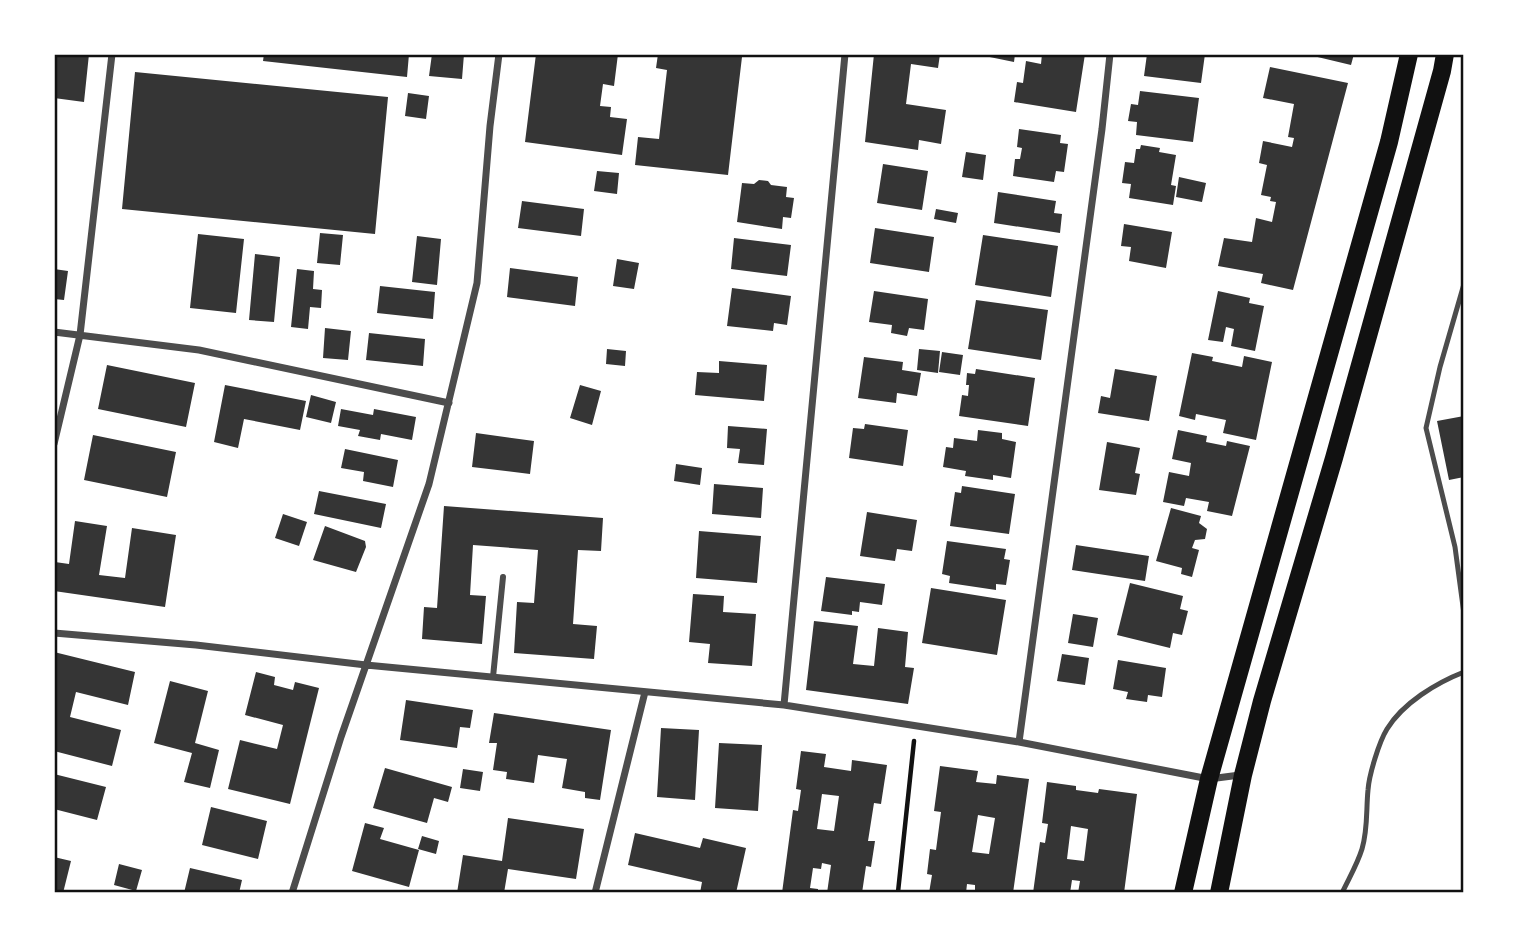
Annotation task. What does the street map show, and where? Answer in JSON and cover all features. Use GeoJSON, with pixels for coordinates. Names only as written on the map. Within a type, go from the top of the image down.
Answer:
{"type":"FeatureCollection","features":[{"type":"Feature","properties":{"kind":"main road"},"geometry":{"type":"LineString","coordinates":[[1184,893],[1209,779],[1385,155],[1409,54]]}},
{"type":"Feature","properties":{"kind":"main road"},"geometry":{"type":"LineString","coordinates":[[1219,893],[1243,775],[1262,701],[1334,458],[1445,60]]}},
{"type":"Feature","properties":{"kind":"street"},"geometry":{"type":"LineString","coordinates":[[54,444],[80,335],[112,54]]}},
{"type":"Feature","properties":{"kind":"street"},"geometry":{"type":"LineString","coordinates":[[292,893],[341,737],[429,484],[477,283],[499,54]]}},
{"type":"Feature","properties":{"kind":"street"},"geometry":{"type":"LineString","coordinates":[[784,705],[845,54]]}},
{"type":"Feature","properties":{"kind":"street"},"geometry":{"type":"LineString","coordinates":[[1019,742],[1101,143],[1110,54]]}},
{"type":"Feature","properties":{"kind":"street"},"geometry":{"type":"LineString","coordinates":[[54,332],[199,350],[449,402]]}},
{"type":"Feature","properties":{"kind":"street"},"geometry":{"type":"LineString","coordinates":[[493,677],[503,577]]}},
{"type":"Feature","properties":{"kind":"street"},"geometry":{"type":"LineString","coordinates":[[54,633],[784,705],[1019,742],[1209,779],[1243,775]]}},
{"type":"Feature","properties":{"kind":"street"},"geometry":{"type":"LineString","coordinates":[[595,893],[645,692]]}},
{"type":"Feature","properties":{"kind":"lane"},"geometry":{"type":"LineString","coordinates":[[1464,284],[1426,428],[1455,547],[1464,614]]}},
{"type":"Feature","properties":{"kind":"lane"},"geometry":{"type":"LineString","coordinates":[[1342,893],[1362,847],[1367,826],[1368,788],[1387,729],[1421,694],[1440,682],[1464,673]]}},
{"type":"Feature","properties":{"kind":"path"},"geometry":{"type":"LineString","coordinates":[[898,892],[916,726]]}},
{"type":"Feature","properties":{"kind":"building"},"geometry":{"type":"Polygon","coordinates":[[[54,54],[89,54],[84,102],[54,98],[54,54]]]}},
{"type":"Feature","properties":{"kind":"building"},"geometry":{"type":"Polygon","coordinates":[[[264,54],[409,54],[407,77],[263,61],[264,54]]]}},
{"type":"Feature","properties":{"kind":"building"},"geometry":{"type":"Polygon","coordinates":[[[432,54],[464,54],[462,79],[429,76],[432,54]]]}},
{"type":"Feature","properties":{"kind":"building"},"geometry":{"type":"Polygon","coordinates":[[[536,54],[618,54],[614,86],[603,84],[600,106],[611,107],[610,117],[627,119],[622,155],[525,142],[536,54]]]}},
{"type":"Feature","properties":{"kind":"building"},"geometry":{"type":"Polygon","coordinates":[[[658,54],[742,57],[728,175],[635,165],[638,137],[659,139],[667,70],[656,68],[658,54]]]}},
{"type":"Feature","properties":{"kind":"building"},"geometry":{"type":"Polygon","coordinates":[[[874,54],[940,54],[938,68],[911,64],[906,104],[946,110],[941,144],[919,140],[918,150],[865,142],[874,54]]]}},
{"type":"Feature","properties":{"kind":"building"},"geometry":{"type":"Polygon","coordinates":[[[975,54],[1015,54],[1014,62],[975,54]]]}},
{"type":"Feature","properties":{"kind":"building"},"geometry":{"type":"Polygon","coordinates":[[[1042,54],[1085,54],[1076,112],[1014,102],[1017,82],[1023,83],[1026,61],[1041,64],[1042,54]]]}},
{"type":"Feature","properties":{"kind":"building"},"geometry":{"type":"Polygon","coordinates":[[[1147,54],[1205,54],[1201,83],[1144,76],[1147,54]]]}},
{"type":"Feature","properties":{"kind":"building"},"geometry":{"type":"Polygon","coordinates":[[[1305,54],[1354,54],[1351,65],[1305,54]]]}},
{"type":"Feature","properties":{"kind":"building"},"geometry":{"type":"Polygon","coordinates":[[[1270,67],[1348,83],[1293,290],[1261,283],[1263,274],[1218,266],[1224,238],[1252,242],[1256,218],[1272,222],[1276,202],[1270,201],[1271,197],[1261,195],[1267,165],[1259,163],[1263,141],[1292,147],[1294,138],[1288,137],[1294,104],[1263,98],[1270,67]]]}},
{"type":"Feature","properties":{"kind":"building"},"geometry":{"type":"Polygon","coordinates":[[[135,72],[388,97],[375,234],[122,209],[135,72]]]}},
{"type":"Feature","properties":{"kind":"building"},"geometry":{"type":"Polygon","coordinates":[[[1140,91],[1199,98],[1193,142],[1136,135],[1137,122],[1128,121],[1131,104],[1138,105],[1140,91]]]}},
{"type":"Feature","properties":{"kind":"building"},"geometry":{"type":"Polygon","coordinates":[[[408,93],[429,96],[426,119],[405,116],[408,93]]]}},
{"type":"Feature","properties":{"kind":"building"},"geometry":{"type":"Polygon","coordinates":[[[1019,129],[1061,135],[1060,143],[1068,144],[1064,172],[1056,171],[1054,182],[1013,176],[1015,159],[1020,159],[1022,148],[1017,147],[1019,129]]]}},
{"type":"Feature","properties":{"kind":"building"},"geometry":{"type":"Polygon","coordinates":[[[1141,145],[1160,148],[1159,152],[1176,155],[1171,185],[1176,186],[1173,205],[1129,198],[1131,184],[1122,183],[1125,162],[1134,163],[1136,149],[1140,149],[1141,145]]]}},
{"type":"Feature","properties":{"kind":"building"},"geometry":{"type":"Polygon","coordinates":[[[966,152],[986,155],[983,180],[962,177],[966,152]]]}},
{"type":"Feature","properties":{"kind":"building"},"geometry":{"type":"Polygon","coordinates":[[[883,164],[928,171],[922,210],[877,203],[883,164]]]}},
{"type":"Feature","properties":{"kind":"building"},"geometry":{"type":"Polygon","coordinates":[[[597,171],[619,173],[617,194],[594,191],[597,171]]]}},
{"type":"Feature","properties":{"kind":"building"},"geometry":{"type":"Polygon","coordinates":[[[1179,177],[1206,183],[1202,202],[1176,197],[1179,177]]]}},
{"type":"Feature","properties":{"kind":"building"},"geometry":{"type":"Polygon","coordinates":[[[759,180],[787,187],[786,197],[794,198],[791,218],[783,217],[782,229],[737,222],[742,183],[754,184],[759,180]]]}},
{"type":"Feature","properties":{"kind":"building"},"geometry":{"type":"Polygon","coordinates":[[[998,192],[1056,201],[1054,213],[1062,214],[1060,233],[994,223],[998,192]]]}},
{"type":"Feature","properties":{"kind":"building"},"geometry":{"type":"Polygon","coordinates":[[[522,201],[584,209],[581,236],[518,228],[522,201]]]}},
{"type":"Feature","properties":{"kind":"building"},"geometry":{"type":"Polygon","coordinates":[[[936,209],[958,213],[956,223],[934,219],[936,209]]]}},
{"type":"Feature","properties":{"kind":"building"},"geometry":{"type":"Polygon","coordinates":[[[1124,224],[1172,232],[1166,268],[1129,261],[1131,247],[1121,246],[1124,224]]]}},
{"type":"Feature","properties":{"kind":"building"},"geometry":{"type":"Polygon","coordinates":[[[875,228],[934,237],[929,272],[870,263],[875,228]]]}},
{"type":"Feature","properties":{"kind":"building"},"geometry":{"type":"Polygon","coordinates":[[[320,233],[343,235],[340,265],[317,263],[320,233]]]}},
{"type":"Feature","properties":{"kind":"building"},"geometry":{"type":"Polygon","coordinates":[[[198,234],[244,239],[236,313],[190,308],[198,234]]]}},
{"type":"Feature","properties":{"kind":"building"},"geometry":{"type":"Polygon","coordinates":[[[983,235],[1058,246],[1051,297],[975,285],[983,235]]]}},
{"type":"Feature","properties":{"kind":"building"},"geometry":{"type":"Polygon","coordinates":[[[417,236],[441,239],[437,285],[412,282],[417,236]]]}},
{"type":"Feature","properties":{"kind":"building"},"geometry":{"type":"Polygon","coordinates":[[[734,238],[791,245],[787,276],[731,269],[734,238]]]}},
{"type":"Feature","properties":{"kind":"building"},"geometry":{"type":"Polygon","coordinates":[[[255,254],[280,257],[274,322],[249,320],[255,254]]]}},
{"type":"Feature","properties":{"kind":"building"},"geometry":{"type":"Polygon","coordinates":[[[617,259],[639,263],[634,289],[613,286],[617,259]]]}},
{"type":"Feature","properties":{"kind":"building"},"geometry":{"type":"Polygon","coordinates":[[[510,268],[578,277],[575,306],[507,297],[510,268]]]}},
{"type":"Feature","properties":{"kind":"building"},"geometry":{"type":"Polygon","coordinates":[[[54,269],[68,271],[64,300],[54,299],[54,269]]]}},
{"type":"Feature","properties":{"kind":"building"},"geometry":{"type":"Polygon","coordinates":[[[297,269],[314,271],[313,289],[322,290],[321,308],[310,307],[308,329],[291,327],[297,269]]]}},
{"type":"Feature","properties":{"kind":"building"},"geometry":{"type":"Polygon","coordinates":[[[380,286],[435,292],[433,319],[377,313],[380,286]]]}},
{"type":"Feature","properties":{"kind":"building"},"geometry":{"type":"Polygon","coordinates":[[[732,288],[791,296],[787,325],[774,323],[773,331],[727,326],[732,288]]]}},
{"type":"Feature","properties":{"kind":"building"},"geometry":{"type":"Polygon","coordinates":[[[874,291],[928,299],[924,330],[909,328],[907,336],[891,333],[892,325],[869,322],[874,291]]]}},
{"type":"Feature","properties":{"kind":"building"},"geometry":{"type":"Polygon","coordinates":[[[1218,291],[1250,298],[1249,303],[1264,306],[1255,351],[1231,346],[1234,329],[1226,327],[1223,342],[1208,340],[1218,291]]]}},
{"type":"Feature","properties":{"kind":"building"},"geometry":{"type":"Polygon","coordinates":[[[976,300],[1048,310],[1041,360],[968,349],[976,300]]]}},
{"type":"Feature","properties":{"kind":"building"},"geometry":{"type":"Polygon","coordinates":[[[325,328],[351,331],[348,360],[323,358],[325,328]]]}},
{"type":"Feature","properties":{"kind":"building"},"geometry":{"type":"Polygon","coordinates":[[[369,333],[425,339],[423,366],[366,360],[369,333]]]}},
{"type":"Feature","properties":{"kind":"building"},"geometry":{"type":"Polygon","coordinates":[[[607,349],[626,351],[625,366],[606,364],[607,349]]]}},
{"type":"Feature","properties":{"kind":"building"},"geometry":{"type":"Polygon","coordinates":[[[919,349],[940,351],[938,373],[917,370],[919,349]]]}},
{"type":"Feature","properties":{"kind":"building"},"geometry":{"type":"Polygon","coordinates":[[[942,352],[963,355],[960,375],[939,372],[942,352]]]}},
{"type":"Feature","properties":{"kind":"building"},"geometry":{"type":"Polygon","coordinates":[[[1192,353],[1213,357],[1212,361],[1242,367],[1244,356],[1272,362],[1256,440],[1223,433],[1226,420],[1196,414],[1195,420],[1179,416],[1192,353]]]}},
{"type":"Feature","properties":{"kind":"building"},"geometry":{"type":"Polygon","coordinates":[[[864,357],[903,362],[902,370],[921,373],[917,396],[897,393],[896,403],[858,398],[864,357]]]}},
{"type":"Feature","properties":{"kind":"building"},"geometry":{"type":"Polygon","coordinates":[[[719,361],[767,365],[764,401],[695,395],[697,372],[719,373],[719,361]]]}},
{"type":"Feature","properties":{"kind":"building"},"geometry":{"type":"Polygon","coordinates":[[[107,365],[195,383],[186,427],[98,409],[107,365]]]}},
{"type":"Feature","properties":{"kind":"building"},"geometry":{"type":"Polygon","coordinates":[[[976,369],[1035,378],[1028,426],[959,416],[962,395],[968,396],[967,373],[975,374],[976,369]]]}},
{"type":"Feature","properties":{"kind":"building"},"geometry":{"type":"Polygon","coordinates":[[[1115,369],[1157,376],[1149,421],[1098,413],[1101,396],[1110,398],[1115,369]]]}},
{"type":"Feature","properties":{"kind":"building"},"geometry":{"type":"Polygon","coordinates":[[[225,385],[306,401],[300,430],[244,419],[238,448],[214,442],[225,385]]]}},
{"type":"Feature","properties":{"kind":"building"},"geometry":{"type":"Polygon","coordinates":[[[580,385],[601,391],[592,425],[570,418],[580,385]]]}},
{"type":"Feature","properties":{"kind":"building"},"geometry":{"type":"Polygon","coordinates":[[[311,395],[336,402],[331,423],[306,417],[311,395]]]}},
{"type":"Feature","properties":{"kind":"building"},"geometry":{"type":"Polygon","coordinates":[[[341,409],[373,415],[374,409],[416,417],[412,440],[381,434],[380,440],[358,436],[360,430],[338,426],[341,409]]]}},
{"type":"Feature","properties":{"kind":"building"},"geometry":{"type":"Polygon","coordinates":[[[1464,416],[1464,477],[1449,480],[1437,421],[1464,416]]]}},
{"type":"Feature","properties":{"kind":"building"},"geometry":{"type":"Polygon","coordinates":[[[865,424],[908,430],[903,466],[849,458],[853,428],[864,429],[865,424]]]}},
{"type":"Feature","properties":{"kind":"building"},"geometry":{"type":"Polygon","coordinates":[[[728,426],[767,429],[764,465],[738,463],[740,449],[727,448],[728,426]]]}},
{"type":"Feature","properties":{"kind":"building"},"geometry":{"type":"Polygon","coordinates":[[[978,430],[1002,433],[1002,439],[1016,442],[1011,478],[993,475],[993,480],[965,476],[966,471],[943,467],[946,447],[953,448],[954,438],[977,441],[978,430]]]}},
{"type":"Feature","properties":{"kind":"building"},"geometry":{"type":"Polygon","coordinates":[[[1178,430],[1207,436],[1206,442],[1226,446],[1227,441],[1250,446],[1232,516],[1207,511],[1209,502],[1186,498],[1184,506],[1163,502],[1169,472],[1189,476],[1191,463],[1172,459],[1178,430]]]}},
{"type":"Feature","properties":{"kind":"building"},"geometry":{"type":"Polygon","coordinates":[[[476,433],[534,441],[530,474],[472,467],[476,433]]]}},
{"type":"Feature","properties":{"kind":"building"},"geometry":{"type":"Polygon","coordinates":[[[93,435],[176,452],[167,497],[84,480],[93,435]]]}},
{"type":"Feature","properties":{"kind":"building"},"geometry":{"type":"Polygon","coordinates":[[[1107,442],[1140,448],[1135,473],[1140,474],[1136,495],[1099,490],[1107,442]]]}},
{"type":"Feature","properties":{"kind":"building"},"geometry":{"type":"Polygon","coordinates":[[[345,449],[398,460],[393,487],[363,481],[364,472],[341,468],[345,449]]]}},
{"type":"Feature","properties":{"kind":"building"},"geometry":{"type":"Polygon","coordinates":[[[676,464],[702,468],[700,485],[674,481],[676,464]]]}},
{"type":"Feature","properties":{"kind":"building"},"geometry":{"type":"Polygon","coordinates":[[[714,484],[763,488],[761,518],[712,514],[714,484]]]}},
{"type":"Feature","properties":{"kind":"building"},"geometry":{"type":"Polygon","coordinates":[[[962,486],[1015,494],[1009,534],[950,526],[955,492],[961,493],[962,486]]]}},
{"type":"Feature","properties":{"kind":"building"},"geometry":{"type":"Polygon","coordinates":[[[319,491],[386,504],[381,528],[314,514],[319,491]]]}},
{"type":"Feature","properties":{"kind":"building"},"geometry":{"type":"Polygon","coordinates":[[[444,506],[603,518],[601,551],[578,550],[573,624],[597,626],[594,659],[514,653],[517,602],[534,603],[538,550],[473,545],[470,595],[486,596],[482,644],[422,639],[424,607],[437,608],[444,506]]]}},
{"type":"Feature","properties":{"kind":"building"},"geometry":{"type":"Polygon","coordinates":[[[1171,508],[1201,516],[1199,523],[1207,529],[1205,539],[1195,540],[1192,548],[1199,550],[1192,577],[1181,574],[1182,568],[1156,561],[1171,508]]]}},
{"type":"Feature","properties":{"kind":"building"},"geometry":{"type":"Polygon","coordinates":[[[867,512],[917,520],[912,551],[897,549],[895,561],[860,556],[867,512]]]}},
{"type":"Feature","properties":{"kind":"building"},"geometry":{"type":"Polygon","coordinates":[[[283,514],[307,522],[299,546],[275,538],[283,514]]]}},
{"type":"Feature","properties":{"kind":"building"},"geometry":{"type":"Polygon","coordinates":[[[75,521],[107,526],[99,575],[125,578],[132,528],[176,535],[165,607],[54,591],[55,562],[69,564],[75,521]]]}},
{"type":"Feature","properties":{"kind":"building"},"geometry":{"type":"Polygon","coordinates":[[[325,526],[365,541],[366,547],[356,572],[313,560],[325,526]]]}},
{"type":"Feature","properties":{"kind":"building"},"geometry":{"type":"Polygon","coordinates":[[[699,531],[761,536],[757,583],[696,578],[699,531]]]}},
{"type":"Feature","properties":{"kind":"building"},"geometry":{"type":"Polygon","coordinates":[[[947,541],[1006,549],[1004,559],[1010,560],[1006,585],[996,584],[996,590],[949,583],[950,576],[942,574],[947,541]]]}},
{"type":"Feature","properties":{"kind":"building"},"geometry":{"type":"Polygon","coordinates":[[[1076,545],[1149,556],[1145,581],[1072,570],[1076,545]]]}},
{"type":"Feature","properties":{"kind":"building"},"geometry":{"type":"Polygon","coordinates":[[[826,577],[885,584],[882,605],[860,602],[859,612],[852,611],[852,615],[821,611],[826,577]]]}},
{"type":"Feature","properties":{"kind":"building"},"geometry":{"type":"Polygon","coordinates":[[[1130,583],[1183,596],[1180,609],[1188,611],[1182,635],[1173,633],[1170,648],[1117,635],[1130,583]]]}},
{"type":"Feature","properties":{"kind":"building"},"geometry":{"type":"Polygon","coordinates":[[[931,588],[1006,600],[997,655],[922,643],[931,588]]]}},
{"type":"Feature","properties":{"kind":"building"},"geometry":{"type":"Polygon","coordinates":[[[693,594],[724,596],[723,612],[756,614],[752,666],[708,663],[710,644],[689,642],[693,594]]]}},
{"type":"Feature","properties":{"kind":"building"},"geometry":{"type":"Polygon","coordinates":[[[1073,614],[1098,618],[1093,647],[1068,643],[1073,614]]]}},
{"type":"Feature","properties":{"kind":"building"},"geometry":{"type":"Polygon","coordinates":[[[814,621],[858,626],[853,664],[874,666],[878,628],[908,632],[905,667],[914,668],[908,704],[806,690],[814,621]]]}},
{"type":"Feature","properties":{"kind":"building"},"geometry":{"type":"Polygon","coordinates":[[[54,652],[135,672],[128,705],[76,692],[70,717],[121,730],[112,766],[54,751],[54,652]]]}},
{"type":"Feature","properties":{"kind":"building"},"geometry":{"type":"Polygon","coordinates":[[[1062,654],[1089,658],[1085,685],[1057,681],[1062,654]]]}},
{"type":"Feature","properties":{"kind":"building"},"geometry":{"type":"Polygon","coordinates":[[[1118,660],[1166,668],[1162,697],[1148,695],[1147,702],[1126,699],[1128,692],[1113,689],[1118,660]]]}},
{"type":"Feature","properties":{"kind":"building"},"geometry":{"type":"Polygon","coordinates":[[[256,672],[275,677],[274,685],[293,690],[295,682],[319,688],[290,804],[228,789],[240,740],[277,749],[283,725],[245,715],[256,672]]]}},
{"type":"Feature","properties":{"kind":"building"},"geometry":{"type":"Polygon","coordinates":[[[170,681],[208,691],[195,743],[219,750],[210,788],[184,782],[192,753],[154,743],[170,681]]]}},
{"type":"Feature","properties":{"kind":"building"},"geometry":{"type":"Polygon","coordinates":[[[406,700],[473,710],[470,728],[460,727],[457,748],[400,740],[406,700]]]}},
{"type":"Feature","properties":{"kind":"building"},"geometry":{"type":"Polygon","coordinates":[[[494,713],[611,730],[600,800],[585,798],[585,792],[562,788],[567,759],[538,755],[534,783],[506,779],[507,772],[493,770],[497,743],[489,743],[494,713]]]}},
{"type":"Feature","properties":{"kind":"building"},"geometry":{"type":"Polygon","coordinates":[[[661,728],[699,730],[695,800],[657,797],[661,728]]]}},
{"type":"Feature","properties":{"kind":"building"},"geometry":{"type":"Polygon","coordinates":[[[719,743],[762,745],[758,811],[715,808],[719,743]]]}},
{"type":"Feature","properties":{"kind":"building"},"geometry":{"type":"Polygon","coordinates":[[[801,751],[826,754],[824,767],[851,771],[852,760],[887,765],[881,804],[874,803],[868,841],[875,841],[871,867],[866,866],[862,893],[827,893],[831,865],[822,863],[821,869],[813,868],[810,888],[818,889],[818,893],[782,893],[793,810],[798,811],[801,790],[796,789],[801,751]],[[822,794],[817,829],[834,831],[839,796],[822,794]]]}},
{"type":"Feature","properties":{"kind":"building"},"geometry":{"type":"Polygon","coordinates":[[[940,766],[978,771],[976,782],[996,784],[997,775],[1029,779],[1013,893],[984,893],[975,890],[975,885],[967,884],[966,893],[929,893],[932,875],[927,874],[930,849],[936,850],[941,812],[934,811],[940,766]],[[978,815],[972,852],[989,854],[995,818],[978,815]]]}},
{"type":"Feature","properties":{"kind":"building"},"geometry":{"type":"Polygon","coordinates":[[[385,768],[452,787],[448,802],[434,798],[427,823],[373,808],[385,768]]]}},
{"type":"Feature","properties":{"kind":"building"},"geometry":{"type":"Polygon","coordinates":[[[463,769],[483,772],[480,791],[460,788],[463,769]]]}},
{"type":"Feature","properties":{"kind":"building"},"geometry":{"type":"Polygon","coordinates":[[[54,774],[106,787],[97,820],[54,809],[54,774]]]}},
{"type":"Feature","properties":{"kind":"building"},"geometry":{"type":"Polygon","coordinates":[[[1047,782],[1076,786],[1076,790],[1098,793],[1099,789],[1137,794],[1124,893],[1078,893],[1080,881],[1072,880],[1070,893],[1033,893],[1040,842],[1045,843],[1048,824],[1042,823],[1047,782]],[[1071,826],[1067,859],[1084,861],[1088,829],[1071,826]]]}},
{"type":"Feature","properties":{"kind":"building"},"geometry":{"type":"Polygon","coordinates":[[[211,807],[267,821],[258,859],[202,845],[211,807]]]}},
{"type":"Feature","properties":{"kind":"building"},"geometry":{"type":"Polygon","coordinates":[[[508,818],[584,829],[576,879],[508,869],[504,893],[457,893],[463,855],[502,861],[508,818]]]}},
{"type":"Feature","properties":{"kind":"building"},"geometry":{"type":"Polygon","coordinates":[[[365,823],[384,828],[380,839],[419,850],[409,887],[352,871],[365,823]]]}},
{"type":"Feature","properties":{"kind":"building"},"geometry":{"type":"Polygon","coordinates":[[[635,833],[700,848],[703,838],[746,848],[736,893],[700,893],[702,882],[628,865],[635,833]]]}},
{"type":"Feature","properties":{"kind":"building"},"geometry":{"type":"Polygon","coordinates":[[[422,836],[439,841],[436,854],[418,849],[422,836]]]}},
{"type":"Feature","properties":{"kind":"building"},"geometry":{"type":"Polygon","coordinates":[[[54,857],[71,861],[63,893],[54,893],[54,857]]]}},
{"type":"Feature","properties":{"kind":"building"},"geometry":{"type":"Polygon","coordinates":[[[119,864],[142,870],[136,891],[114,885],[119,864]]]}},
{"type":"Feature","properties":{"kind":"building"},"geometry":{"type":"Polygon","coordinates":[[[190,868],[242,880],[239,893],[184,893],[190,868]]]}}]}
